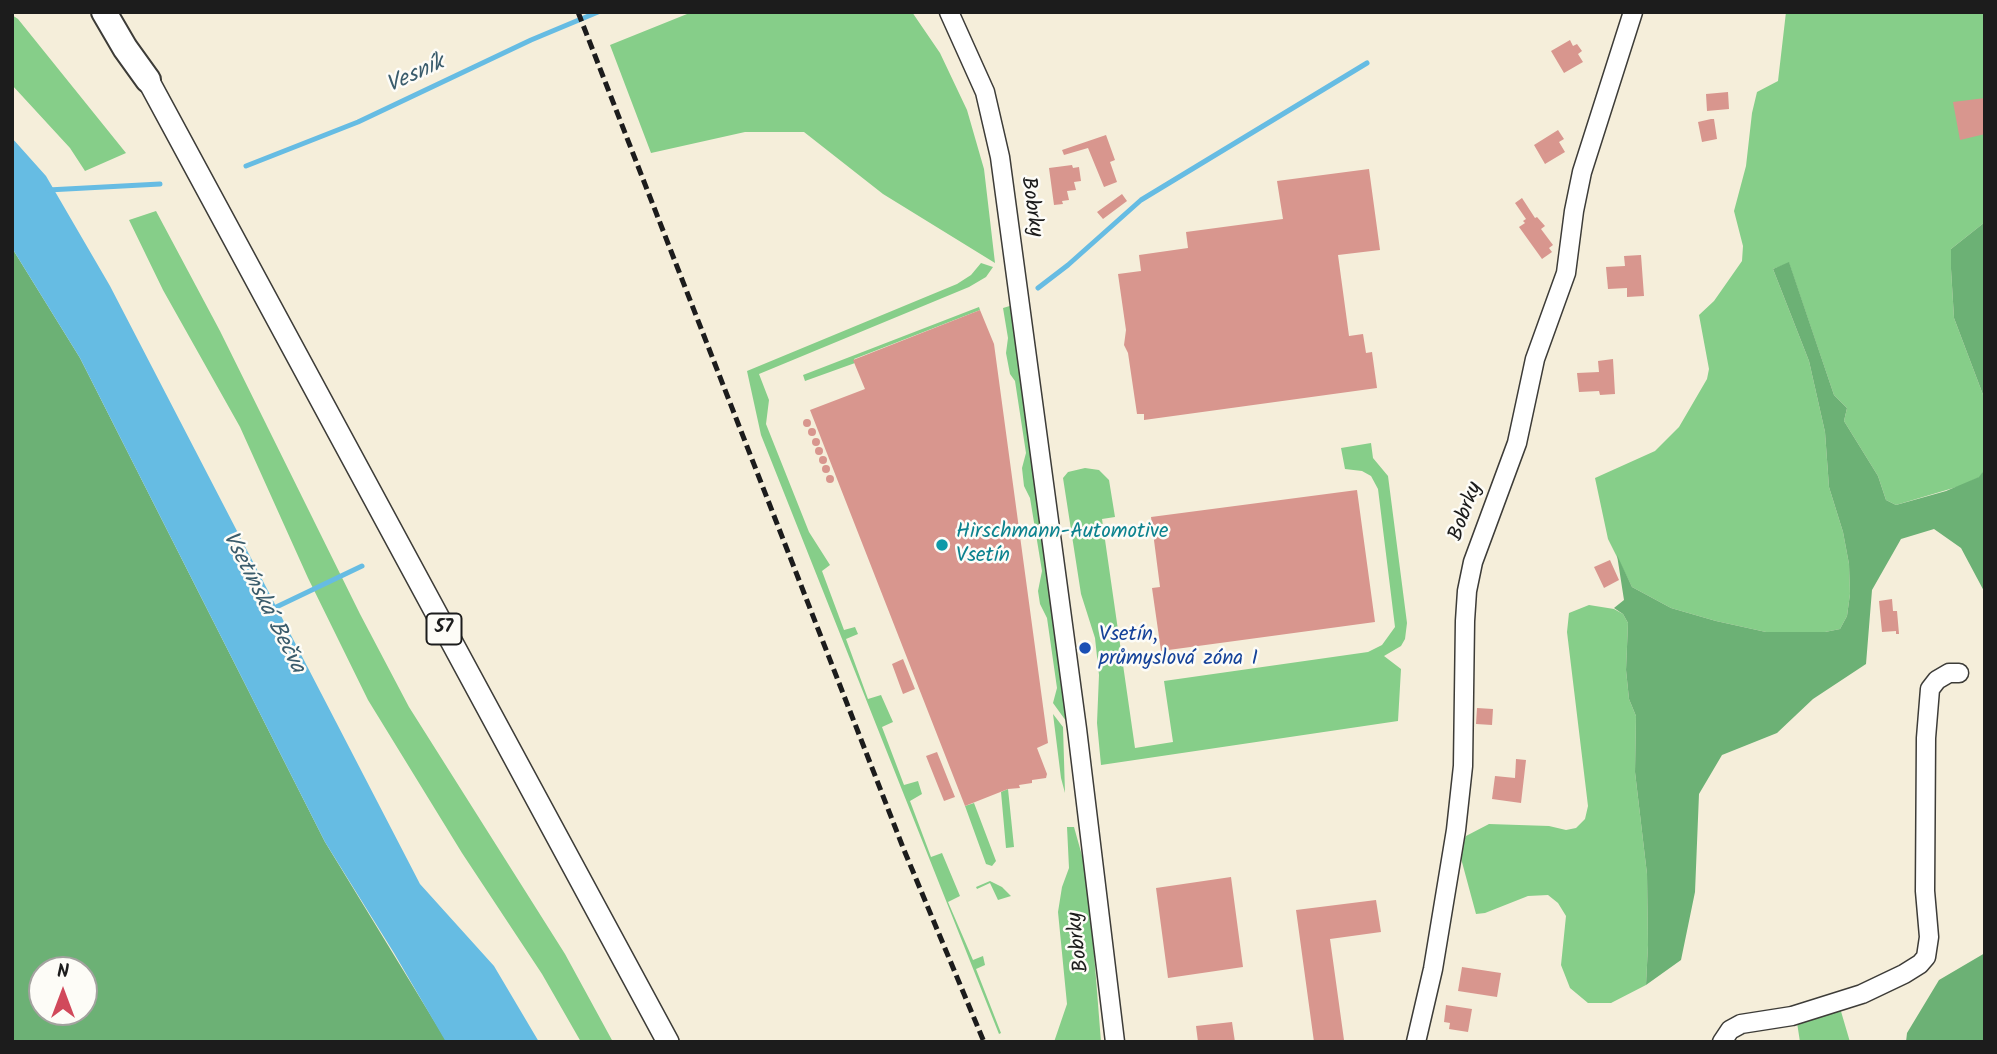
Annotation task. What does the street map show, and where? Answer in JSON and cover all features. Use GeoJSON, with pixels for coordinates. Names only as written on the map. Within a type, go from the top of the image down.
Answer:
{"type":"FeatureCollection","features":[{"type":"Feature","properties":{"kind":"highway","name":"57"},"geometry":{"type":"LineString","coordinates":[[104,12],[148,80]]}},
{"type":"Feature","properties":{"kind":"highway","name":"57"},"geometry":{"type":"LineString","coordinates":[[122,12],[148,80]]}},
{"type":"Feature","properties":{"kind":"main road","name":"57"},"geometry":{"type":"LineString","coordinates":[[148,80],[668,1042]]}},
{"type":"Feature","properties":{"kind":"street","name":"Bobrky"},"geometry":{"type":"LineString","coordinates":[[949,12],[985,92],[1000,157],[1077,729],[1115,1042]]}},
{"type":"Feature","properties":{"kind":"street","name":"Bobrky"},"geometry":{"type":"LineString","coordinates":[[1416,1042],[1433,969],[1456,830],[1463,766],[1465,621],[1473,562],[1517,443],[1535,359],[1566,273],[1582,172],[1633,12]]}},
{"type":"Feature","properties":{"kind":"street"},"geometry":{"type":"LineString","coordinates":[[1722,1042],[1730,1030],[1741,1024],[1792,1016],[1862,994],[1904,974],[1926,957],[1929,937],[1925,891],[1926,738],[1930,689],[1937,680],[1950,673],[1959,673]]}},
{"type":"Feature","properties":{"kind":"green space"},"geometry":{"type":"Polygon","coordinates":[[[692,12],[912,12],[940,53],[967,110],[984,169],[995,263],[883,194],[804,132],[745,132],[651,153],[610,45],[692,12]]]}},
{"type":"Feature","properties":{"kind":"green space"},"geometry":{"type":"Polygon","coordinates":[[[1786,12],[1985,12],[1985,222],[1951,249],[1954,318],[1985,400],[1985,469],[1980,477],[1960,486],[1896,505],[1886,500],[1878,476],[1844,421],[1847,408],[1834,395],[1789,263],[1773,269],[1809,361],[1825,432],[1829,487],[1843,532],[1849,564],[1850,594],[1847,616],[1840,629],[1825,632],[1766,632],[1716,621],[1671,608],[1632,587],[1608,539],[1595,478],[1655,451],[1679,427],[1707,379],[1709,369],[1699,315],[1714,301],[1742,261],[1743,246],[1734,211],[1746,166],[1757,92],[1778,81],[1786,12]]]}},
{"type":"Feature","properties":{"kind":"green space"},"geometry":{"type":"Polygon","coordinates":[[[12,15],[126,153],[85,171],[70,148],[12,85],[12,15]]]}},
{"type":"Feature","properties":{"kind":"green space"},"geometry":{"type":"Polygon","coordinates":[[[156,211],[220,331],[409,707],[565,954],[613,1042],[581,1042],[542,974],[462,853],[368,700],[308,578],[240,427],[163,290],[129,220],[156,211]]]}},
{"type":"Feature","properties":{"kind":"green space"},"geometry":{"type":"Polygon","coordinates":[[[1985,222],[1985,400],[1954,318],[1951,249],[1985,222]]]}},
{"type":"Feature","properties":{"kind":"green space"},"geometry":{"type":"Polygon","coordinates":[[[12,248],[80,358],[325,842],[447,1042],[12,1042],[12,248]]]}},
{"type":"Feature","properties":{"kind":"green space"},"geometry":{"type":"Polygon","coordinates":[[[1789,262],[1834,395],[1847,408],[1844,421],[1878,476],[1886,500],[1896,505],[1946,491],[1979,477],[1985,469],[1985,593],[1961,548],[1934,529],[1901,539],[1872,590],[1866,664],[1813,699],[1777,733],[1722,755],[1699,794],[1695,892],[1681,960],[1646,985],[1647,874],[1635,772],[1636,716],[1629,699],[1626,670],[1628,623],[1623,614],[1614,608],[1624,600],[1617,555],[1632,587],[1671,608],[1716,621],[1766,632],[1825,632],[1840,629],[1847,616],[1850,594],[1849,564],[1843,532],[1829,487],[1825,432],[1809,361],[1773,269],[1789,262]]]}},
{"type":"Feature","properties":{"kind":"green space"},"geometry":{"type":"Polygon","coordinates":[[[981,263],[993,267],[986,277],[969,287],[759,374],[769,400],[766,424],[809,532],[830,565],[822,571],[844,630],[855,627],[858,634],[846,639],[868,699],[881,695],[893,722],[882,727],[904,785],[918,781],[922,794],[910,801],[931,857],[942,853],[960,896],[948,902],[973,960],[983,956],[985,965],[976,969],[1001,1033],[999,1034],[761,435],[747,371],[957,284],[971,275],[981,263]]]}},
{"type":"Feature","properties":{"kind":"green space"},"geometry":{"type":"Polygon","coordinates":[[[1013,305],[1066,721],[1053,703],[1057,688],[1047,618],[1040,604],[1038,591],[1042,571],[1030,498],[1024,486],[1022,468],[1026,453],[1015,381],[1010,374],[1006,353],[1008,338],[1003,308],[1013,305]]]}},
{"type":"Feature","properties":{"kind":"green space"},"geometry":{"type":"Polygon","coordinates":[[[979,307],[980,310],[854,359],[855,363],[805,381],[803,375],[979,307]]]}},
{"type":"Feature","properties":{"kind":"green space"},"geometry":{"type":"Polygon","coordinates":[[[1371,443],[1373,458],[1388,476],[1407,623],[1405,639],[1401,646],[1384,656],[1401,669],[1398,721],[1101,765],[1097,723],[1099,675],[1095,638],[1081,594],[1063,478],[1068,472],[1085,468],[1099,470],[1109,480],[1115,517],[1102,519],[1135,748],[1173,742],[1164,681],[1368,652],[1382,645],[1395,627],[1378,489],[1371,476],[1362,471],[1345,469],[1341,448],[1371,443]]]}},
{"type":"Feature","properties":{"kind":"green space"},"geometry":{"type":"Polygon","coordinates":[[[1589,605],[1614,609],[1623,614],[1628,623],[1626,670],[1629,699],[1636,716],[1635,772],[1647,874],[1646,985],[1611,1003],[1588,1003],[1570,988],[1561,965],[1566,916],[1558,903],[1548,895],[1528,896],[1476,914],[1459,851],[1466,836],[1489,824],[1549,826],[1566,830],[1576,828],[1585,819],[1588,806],[1567,632],[1569,613],[1589,605]]]}},
{"type":"Feature","properties":{"kind":"green space"},"geometry":{"type":"Polygon","coordinates":[[[1053,714],[1063,727],[1065,793],[1061,778],[1053,714]]]}},
{"type":"Feature","properties":{"kind":"green space"},"geometry":{"type":"Polygon","coordinates":[[[1008,789],[1014,847],[1006,848],[1001,792],[1008,789]]]}},
{"type":"Feature","properties":{"kind":"green space"},"geometry":{"type":"Polygon","coordinates":[[[974,803],[996,861],[992,866],[986,864],[965,806],[974,803]]]}},
{"type":"Feature","properties":{"kind":"green space"},"geometry":{"type":"Polygon","coordinates":[[[1067,827],[1074,827],[1088,877],[1101,1042],[1054,1042],[1067,1004],[1058,912],[1062,887],[1069,868],[1067,827]]]}},
{"type":"Feature","properties":{"kind":"green space"},"geometry":{"type":"Polygon","coordinates":[[[990,881],[1011,896],[998,900],[990,883],[977,889],[976,887],[990,881]]]}},
{"type":"Feature","properties":{"kind":"green space"},"geometry":{"type":"Polygon","coordinates":[[[1985,953],[1985,1042],[1906,1042],[1907,1033],[1939,980],[1985,953]]]}},
{"type":"Feature","properties":{"kind":"green space"},"geometry":{"type":"Polygon","coordinates":[[[1840,1008],[1850,1042],[1800,1042],[1796,1016],[1840,1008]]]}},
{"type":"Feature","properties":{"kind":"water","name":"Vsetínská Bečva"},"geometry":{"type":"Polygon","coordinates":[[[12,138],[46,176],[110,286],[420,884],[494,966],[539,1042],[446,1042],[325,842],[80,358],[12,248],[12,138]]]}},
{"type":"Feature","properties":{"kind":"building"},"geometry":{"type":"Polygon","coordinates":[[[1570,40],[1573,46],[1577,44],[1582,51],[1578,54],[1583,62],[1564,73],[1551,51],[1570,40]]]}},
{"type":"Feature","properties":{"kind":"building"},"geometry":{"type":"Polygon","coordinates":[[[1728,92],[1729,109],[1707,111],[1706,94],[1728,92]]]}},
{"type":"Feature","properties":{"kind":"building"},"geometry":{"type":"Polygon","coordinates":[[[1985,98],[1985,134],[1960,140],[1953,102],[1985,98]]]}},
{"type":"Feature","properties":{"kind":"building"},"geometry":{"type":"Polygon","coordinates":[[[1714,119],[1717,139],[1702,142],[1698,122],[1714,119]]]}},
{"type":"Feature","properties":{"kind":"building"},"geometry":{"type":"Polygon","coordinates":[[[1558,130],[1564,139],[1559,142],[1565,152],[1545,164],[1534,145],[1558,130]]]}},
{"type":"Feature","properties":{"kind":"building"},"geometry":{"type":"Polygon","coordinates":[[[1106,135],[1115,160],[1110,162],[1117,182],[1104,187],[1088,148],[1064,155],[1062,150],[1106,135]]]}},
{"type":"Feature","properties":{"kind":"building"},"geometry":{"type":"Polygon","coordinates":[[[1072,165],[1073,168],[1079,167],[1081,181],[1074,182],[1076,190],[1067,191],[1069,200],[1054,205],[1049,168],[1072,165]]]}},
{"type":"Feature","properties":{"kind":"building"},"geometry":{"type":"Polygon","coordinates":[[[1369,169],[1380,250],[1338,255],[1349,336],[1363,334],[1366,353],[1372,352],[1377,388],[1144,420],[1144,414],[1137,414],[1128,353],[1124,345],[1126,330],[1118,274],[1141,271],[1139,255],[1188,248],[1186,232],[1283,219],[1277,181],[1369,169]]]}},
{"type":"Feature","properties":{"kind":"building"},"geometry":{"type":"Polygon","coordinates":[[[1122,194],[1127,201],[1103,219],[1097,212],[1122,194]]]}},
{"type":"Feature","properties":{"kind":"building"},"geometry":{"type":"Polygon","coordinates":[[[1522,198],[1535,218],[1545,226],[1541,229],[1553,245],[1549,248],[1552,252],[1542,259],[1519,227],[1526,219],[1515,203],[1522,198]]]}},
{"type":"Feature","properties":{"kind":"building"},"geometry":{"type":"Polygon","coordinates":[[[1641,255],[1644,296],[1627,297],[1627,288],[1608,289],[1606,267],[1625,266],[1624,256],[1641,255]]]}},
{"type":"Feature","properties":{"kind":"building","name":"Hirschmann-Automotive Vsetín"},"geometry":{"type":"Polygon","coordinates":[[[980,310],[994,344],[1048,743],[1037,748],[1047,774],[1046,778],[1032,780],[1032,783],[1019,785],[1020,788],[1008,789],[965,806],[810,410],[865,389],[853,360],[980,310]]]}},
{"type":"Feature","properties":{"kind":"building"},"geometry":{"type":"Polygon","coordinates":[[[1613,359],[1615,394],[1600,395],[1599,391],[1579,392],[1577,373],[1599,372],[1598,361],[1613,359]]]}},
{"type":"Feature","properties":{"kind":"building"},"geometry":{"type":"Polygon","coordinates":[[[807,419],[811,423],[807,427],[803,423],[807,419]]]}},
{"type":"Feature","properties":{"kind":"building"},"geometry":{"type":"Polygon","coordinates":[[[812,428],[816,432],[812,436],[808,432],[812,428]]]}},
{"type":"Feature","properties":{"kind":"building"},"geometry":{"type":"Polygon","coordinates":[[[816,438],[820,442],[816,446],[812,442],[816,438]]]}},
{"type":"Feature","properties":{"kind":"building"},"geometry":{"type":"Polygon","coordinates":[[[819,447],[823,451],[819,455],[815,451],[819,447]]]}},
{"type":"Feature","properties":{"kind":"building"},"geometry":{"type":"Polygon","coordinates":[[[823,456],[827,460],[823,464],[819,460],[823,456]]]}},
{"type":"Feature","properties":{"kind":"building"},"geometry":{"type":"Polygon","coordinates":[[[826,465],[830,469],[826,473],[822,469],[826,465]]]}},
{"type":"Feature","properties":{"kind":"building"},"geometry":{"type":"Polygon","coordinates":[[[830,475],[834,479],[830,483],[826,479],[830,475]]]}},
{"type":"Feature","properties":{"kind":"building"},"geometry":{"type":"Polygon","coordinates":[[[1357,490],[1375,622],[1161,651],[1152,588],[1160,587],[1151,517],[1357,490]]]}},
{"type":"Feature","properties":{"kind":"building"},"geometry":{"type":"Polygon","coordinates":[[[1610,560],[1619,580],[1604,588],[1594,567],[1610,560]]]}},
{"type":"Feature","properties":{"kind":"building"},"geometry":{"type":"Polygon","coordinates":[[[1892,599],[1893,611],[1897,611],[1899,634],[1896,634],[1896,631],[1882,632],[1879,601],[1892,599]]]}},
{"type":"Feature","properties":{"kind":"building"},"geometry":{"type":"Polygon","coordinates":[[[903,659],[915,689],[903,694],[892,664],[903,659]]]}},
{"type":"Feature","properties":{"kind":"building"},"geometry":{"type":"Polygon","coordinates":[[[1477,708],[1493,709],[1492,725],[1476,724],[1477,708]]]}},
{"type":"Feature","properties":{"kind":"building"},"geometry":{"type":"Polygon","coordinates":[[[937,752],[955,797],[944,801],[926,756],[937,752]]]}},
{"type":"Feature","properties":{"kind":"building"},"geometry":{"type":"Polygon","coordinates":[[[1516,759],[1526,760],[1521,803],[1492,799],[1495,776],[1515,778],[1516,759]]]}},
{"type":"Feature","properties":{"kind":"building"},"geometry":{"type":"Polygon","coordinates":[[[1231,877],[1243,967],[1168,978],[1156,888],[1231,877]]]}},
{"type":"Feature","properties":{"kind":"building"},"geometry":{"type":"Polygon","coordinates":[[[1376,900],[1381,932],[1330,939],[1344,1040],[1314,1042],[1296,910],[1376,900]]]}},
{"type":"Feature","properties":{"kind":"building"},"geometry":{"type":"Polygon","coordinates":[[[1462,967],[1501,973],[1497,997],[1458,991],[1462,967]]]}},
{"type":"Feature","properties":{"kind":"building"},"geometry":{"type":"Polygon","coordinates":[[[1446,1005],[1472,1009],[1468,1032],[1449,1029],[1450,1023],[1444,1022],[1446,1005]]]}},
{"type":"Feature","properties":{"kind":"building"},"geometry":{"type":"Polygon","coordinates":[[[1232,1022],[1235,1042],[1198,1042],[1196,1026],[1232,1022]]]}},
{"type":"Feature","properties":{"kind":"waterway","name":"Vesník"},"geometry":{"type":"LineString","coordinates":[[246,166],[358,122],[531,40],[598,12]]}},
{"type":"Feature","properties":{"kind":"waterway"},"geometry":{"type":"LineString","coordinates":[[1038,288],[1141,200],[1367,63]]}},
{"type":"Feature","properties":{"kind":"waterway","name":"Vesník"},"geometry":{"type":"LineString","coordinates":[[48,190],[160,184]]}},
{"type":"Feature","properties":{"kind":"waterway","name":"Vsetínská Bečva"},"geometry":{"type":"LineString","coordinates":[[270,610],[362,566]]}},
{"type":"Feature","properties":{"kind":"railway"},"geometry":{"type":"LineString","coordinates":[[578,12],[904,850],[984,1042]]}},
{"type":"Feature","properties":{"kind":"place","name":"Hirschmann-Automotive Vsetín"},"geometry":{"type":"Point","coordinates":[942,545]}},
{"type":"Feature","properties":{"kind":"place","name":"Vsetín, průmyslová zóna I"},"geometry":{"type":"Point","coordinates":[1085,648]}}]}
